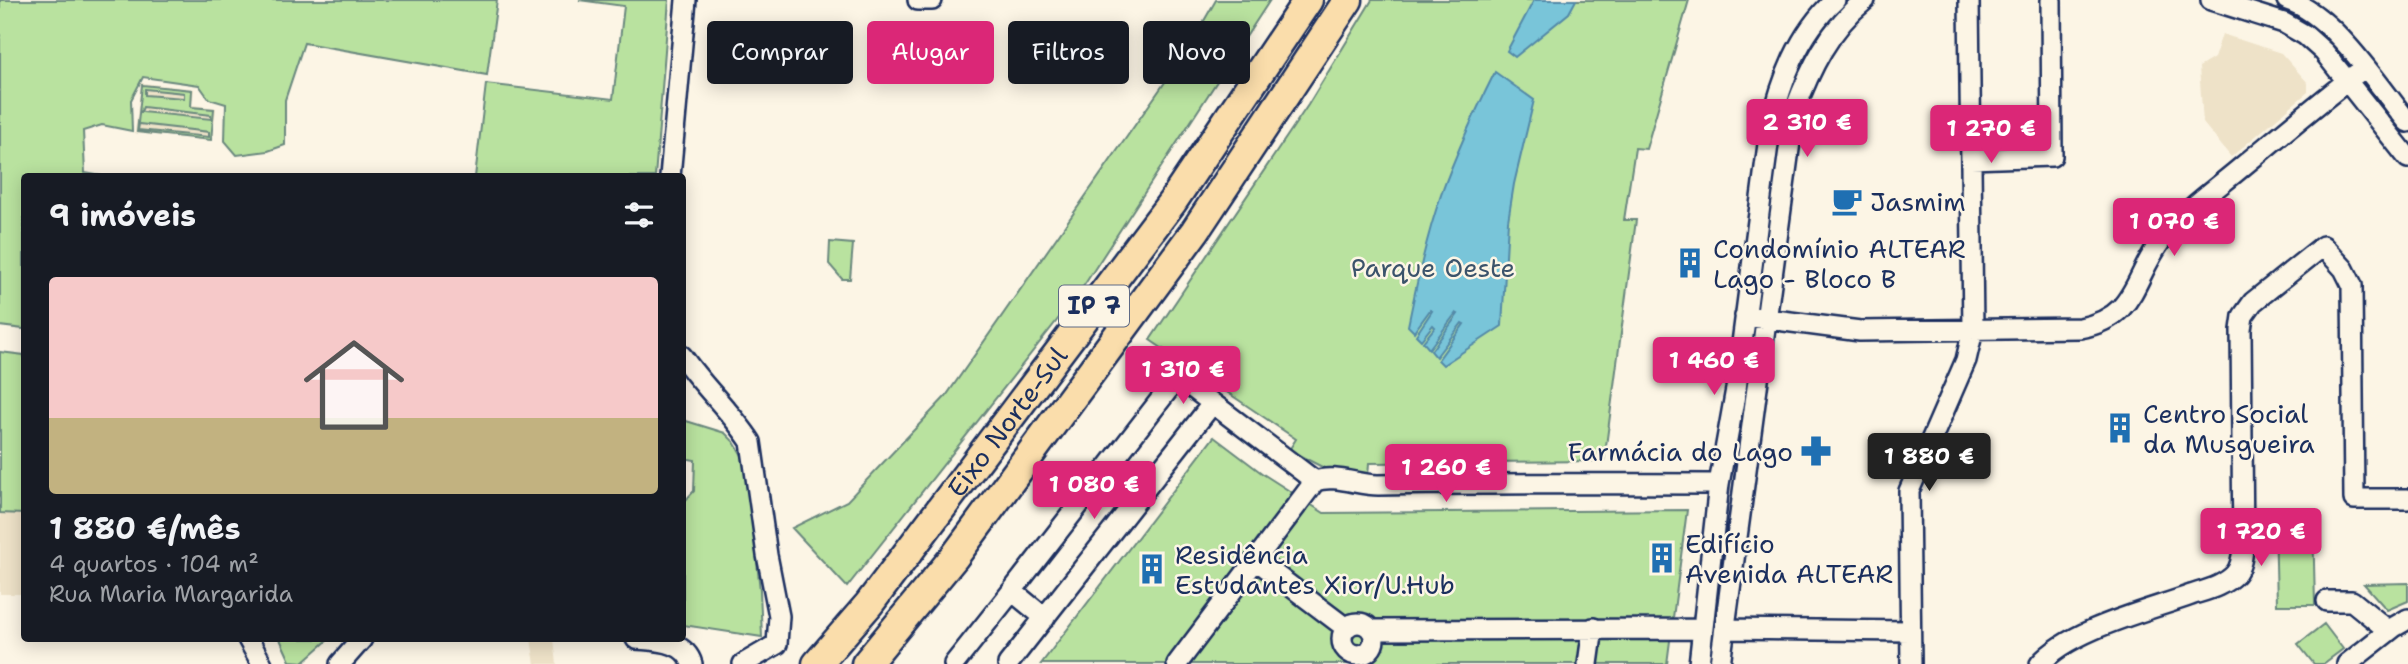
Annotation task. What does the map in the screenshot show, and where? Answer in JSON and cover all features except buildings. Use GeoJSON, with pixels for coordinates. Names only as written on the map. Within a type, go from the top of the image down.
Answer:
{"type":"FeatureCollection","features":[{"type":"Feature","properties":{"kind":"highway","name":"Eixo Norte-Sul"},"geometry":{"type":"LineString","coordinates":[[817,664],[869,604],[1173,201],[1308,0]]}},
{"type":"Feature","properties":{"kind":"highway","name":"Eixo Norte-Sul"},"geometry":{"type":"LineString","coordinates":[[866,664],[955,556],[1195,231],[1348,0]]}},
{"type":"Feature","properties":{"kind":"street"},"geometry":{"type":"LineString","coordinates":[[670,173],[686,0]]}},
{"type":"Feature","properties":{"kind":"street"},"geometry":{"type":"LineString","coordinates":[[918,0],[932,0]]}},
{"type":"Feature","properties":{"kind":"street"},"geometry":{"type":"LineString","coordinates":[[1699,664],[1719,484],[1770,129],[1778,94],[1791,61],[1809,31],[1835,0]]}},
{"type":"Feature","properties":{"kind":"street"},"geometry":{"type":"LineString","coordinates":[[1720,664],[1794,112],[1805,80],[1821,50],[1838,27],[1866,0]]}},
{"type":"Feature","properties":{"kind":"street"},"geometry":{"type":"LineString","coordinates":[[1910,664],[1909,491],[1966,360],[1973,330],[1969,0]]}},
{"type":"Feature","properties":{"kind":"street"},"geometry":{"type":"LineString","coordinates":[[1971,159],[2052,156],[2051,0]]}},
{"type":"Feature","properties":{"kind":"street"},"geometry":{"type":"LineString","coordinates":[[2210,0],[2284,23],[2305,35],[2323,52],[2408,158]]}},
{"type":"Feature","properties":{"kind":"street"},"geometry":{"type":"LineString","coordinates":[[2287,0],[2318,16],[2341,37],[2408,122]]}},
{"type":"Feature","properties":{"kind":"street"},"geometry":{"type":"LineString","coordinates":[[1745,316],[1860,331],[2080,328],[2100,324],[2118,313],[2129,301],[2157,247],[2179,221],[2364,68]]}},
{"type":"Feature","properties":{"kind":"street"},"geometry":{"type":"LineString","coordinates":[[2040,664],[2065,643],[2086,633],[2222,583],[2234,575],[2241,563],[2243,316],[2253,302],[2323,246],[2344,269],[2352,285],[2354,499],[2408,499]]}},
{"type":"Feature","properties":{"kind":"street"},"geometry":{"type":"LineString","coordinates":[[686,362],[751,442],[765,547],[779,616],[777,644],[760,664]]}},
{"type":"Feature","properties":{"kind":"street"},"geometry":{"type":"LineString","coordinates":[[954,664],[1178,377],[1315,481]]}},
{"type":"Feature","properties":{"kind":"street"},"geometry":{"type":"LineString","coordinates":[[1007,664],[1212,404]]}},
{"type":"Feature","properties":{"kind":"street"},"geometry":{"type":"LineString","coordinates":[[1177,664],[1315,481],[1325,477],[1364,485],[1719,484]]}},
{"type":"Feature","properties":{"kind":"street"},"geometry":{"type":"LineString","coordinates":[[1256,560],[1346,628]]}},
{"type":"Feature","properties":{"kind":"street"},"geometry":{"type":"LineString","coordinates":[[1012,591],[1045,618]]}},
{"type":"Feature","properties":{"kind":"street"},"geometry":{"type":"LineString","coordinates":[[2327,601],[2352,601],[2389,631]]}},
{"type":"Feature","properties":{"kind":"street"},"geometry":{"type":"LineString","coordinates":[[2347,664],[2408,619]]}},
{"type":"Feature","properties":{"kind":"street"},"geometry":{"type":"LineString","coordinates":[[1372,630],[1374,640],[1370,650],[1356,659],[1342,638],[1346,628],[1360,623],[1372,630],[1703,629]]}},
{"type":"Feature","properties":{"kind":"street"},"geometry":{"type":"LineString","coordinates":[[1588,664],[1593,628]]}},
{"type":"Feature","properties":{"kind":"street"},"geometry":{"type":"LineString","coordinates":[[1725,629],[1910,631]]}},
{"type":"Feature","properties":{"kind":"street"},"geometry":{"type":"LineString","coordinates":[[250,642],[262,664]]}},
{"type":"Feature","properties":{"kind":"street"},"geometry":{"type":"LineString","coordinates":[[340,664],[359,642]]}},
{"type":"Feature","properties":{"kind":"street"},"geometry":{"type":"LineString","coordinates":[[664,642],[673,643],[691,658],[692,664]]}},
{"type":"Feature","properties":{"kind":"street"},"geometry":{"type":"LineString","coordinates":[[743,664],[777,644]]}},
{"type":"Feature","properties":{"kind":"shaded area"},"geometry":{"type":"Polygon","coordinates":[[[2222,34],[2281,53],[2308,83],[2308,92],[2231,157],[2203,123],[2199,67],[2214,58],[2222,34]]]}},
{"type":"Feature","properties":{"kind":"shaded area"},"geometry":{"type":"Polygon","coordinates":[[[141,83],[194,89],[192,105],[216,108],[212,141],[135,133],[141,83]]]}},
{"type":"Feature","properties":{"kind":"shaded area"},"geometry":{"type":"Polygon","coordinates":[[[0,513],[21,514],[21,594],[0,594],[0,513]]]}},
{"type":"Feature","properties":{"kind":"shaded area"},"geometry":{"type":"Polygon","coordinates":[[[531,642],[554,642],[557,664],[535,664],[531,642]]]}},
{"type":"Feature","properties":{"kind":"green space"},"geometry":{"type":"Polygon","coordinates":[[[0,0],[497,0],[487,75],[304,43],[285,100],[285,145],[268,151],[237,155],[225,141],[226,104],[209,99],[199,85],[143,77],[131,100],[132,131],[102,125],[83,131],[85,173],[21,173],[21,329],[0,326],[0,0]]]}},
{"type":"Feature","properties":{"kind":"green space"},"geometry":{"type":"Polygon","coordinates":[[[579,0],[669,0],[655,173],[475,173],[486,84],[613,99],[624,6],[579,0]]]}},
{"type":"Feature","properties":{"kind":"green space"},"geometry":{"type":"Polygon","coordinates":[[[1216,0],[1270,0],[1250,31],[1250,21],[1204,21],[1216,0]]]}},
{"type":"Feature","properties":{"kind":"green space","name":"Parque Oeste"},"geometry":{"type":"Polygon","coordinates":[[[1372,0],[1689,0],[1646,149],[1635,148],[1624,220],[1636,220],[1604,461],[1369,463],[1368,477],[1328,470],[1289,450],[1296,439],[1150,340],[1308,105],[1372,0]]]}},
{"type":"Feature","properties":{"kind":"green space"},"geometry":{"type":"Polygon","coordinates":[[[1164,84],[1215,84],[1081,290],[847,587],[792,528],[847,501],[946,396],[1164,84]]]}},
{"type":"Feature","properties":{"kind":"green space"},"geometry":{"type":"Polygon","coordinates":[[[142,85],[192,90],[191,107],[214,109],[211,140],[137,132],[142,85]],[[145,89],[145,95],[184,98],[184,93],[145,89]],[[143,107],[141,112],[211,119],[211,115],[143,107]],[[139,124],[138,130],[209,137],[209,132],[139,124]]]}},
{"type":"Feature","properties":{"kind":"green space"},"geometry":{"type":"Polygon","coordinates":[[[830,242],[853,244],[850,279],[842,279],[829,264],[830,242]]]}},
{"type":"Feature","properties":{"kind":"green space"},"geometry":{"type":"Polygon","coordinates":[[[0,352],[21,355],[21,514],[0,513],[0,352]]]}},
{"type":"Feature","properties":{"kind":"green space"},"geometry":{"type":"Polygon","coordinates":[[[686,421],[725,433],[746,462],[760,590],[762,637],[686,625],[686,500],[694,491],[695,460],[686,458],[686,421]]]}},
{"type":"Feature","properties":{"kind":"green space"},"geometry":{"type":"Polygon","coordinates":[[[1214,437],[1263,474],[1324,513],[1687,510],[1667,664],[1041,664],[1214,437]]]}},
{"type":"Feature","properties":{"kind":"green space"},"geometry":{"type":"Polygon","coordinates":[[[2313,520],[2315,605],[2277,605],[2275,521],[2313,520]]]}},
{"type":"Feature","properties":{"kind":"green space"},"geometry":{"type":"Polygon","coordinates":[[[2408,583],[2408,601],[2387,610],[2364,584],[2408,583]]]}},
{"type":"Feature","properties":{"kind":"green space"},"geometry":{"type":"Polygon","coordinates":[[[2324,624],[2343,649],[2323,664],[2314,664],[2298,644],[2324,624]]]}},
{"type":"Feature","properties":{"kind":"green space"},"geometry":{"type":"Polygon","coordinates":[[[281,642],[326,642],[303,662],[290,661],[281,642]]]}},
{"type":"Feature","properties":{"kind":"water"},"geometry":{"type":"Polygon","coordinates":[[[1534,0],[1576,0],[1569,13],[1515,57],[1507,51],[1534,0]]]}},
{"type":"Feature","properties":{"kind":"water"},"geometry":{"type":"Polygon","coordinates":[[[1495,72],[1534,100],[1508,221],[1502,326],[1443,365],[1438,360],[1464,324],[1462,323],[1436,357],[1431,351],[1458,314],[1456,313],[1429,349],[1423,342],[1435,327],[1433,325],[1421,340],[1416,335],[1432,311],[1430,310],[1414,332],[1408,326],[1426,244],[1441,195],[1495,72]]]}},
{"type":"Feature","properties":{"kind":"place","name":"Jasmim"},"geometry":{"type":"Point","coordinates":[1847,201]}},
{"type":"Feature","properties":{"kind":"place","name":"Condomínio ALTEAR Lago - Bloco B"},"geometry":{"type":"Point","coordinates":[1690,263]}},
{"type":"Feature","properties":{"kind":"place","name":"Centro Social da Musgueira"},"geometry":{"type":"Point","coordinates":[2120,428]}},
{"type":"Feature","properties":{"kind":"place","name":"Farmácia do Lago"},"geometry":{"type":"Point","coordinates":[1816,451]}},
{"type":"Feature","properties":{"kind":"place","name":"Edifício Avenida ALTEAR"},"geometry":{"type":"Point","coordinates":[1662,558]}},
{"type":"Feature","properties":{"kind":"place","name":"Residência Estudantes Xior/U.Hub"},"geometry":{"type":"Point","coordinates":[1152,569]}}]}
